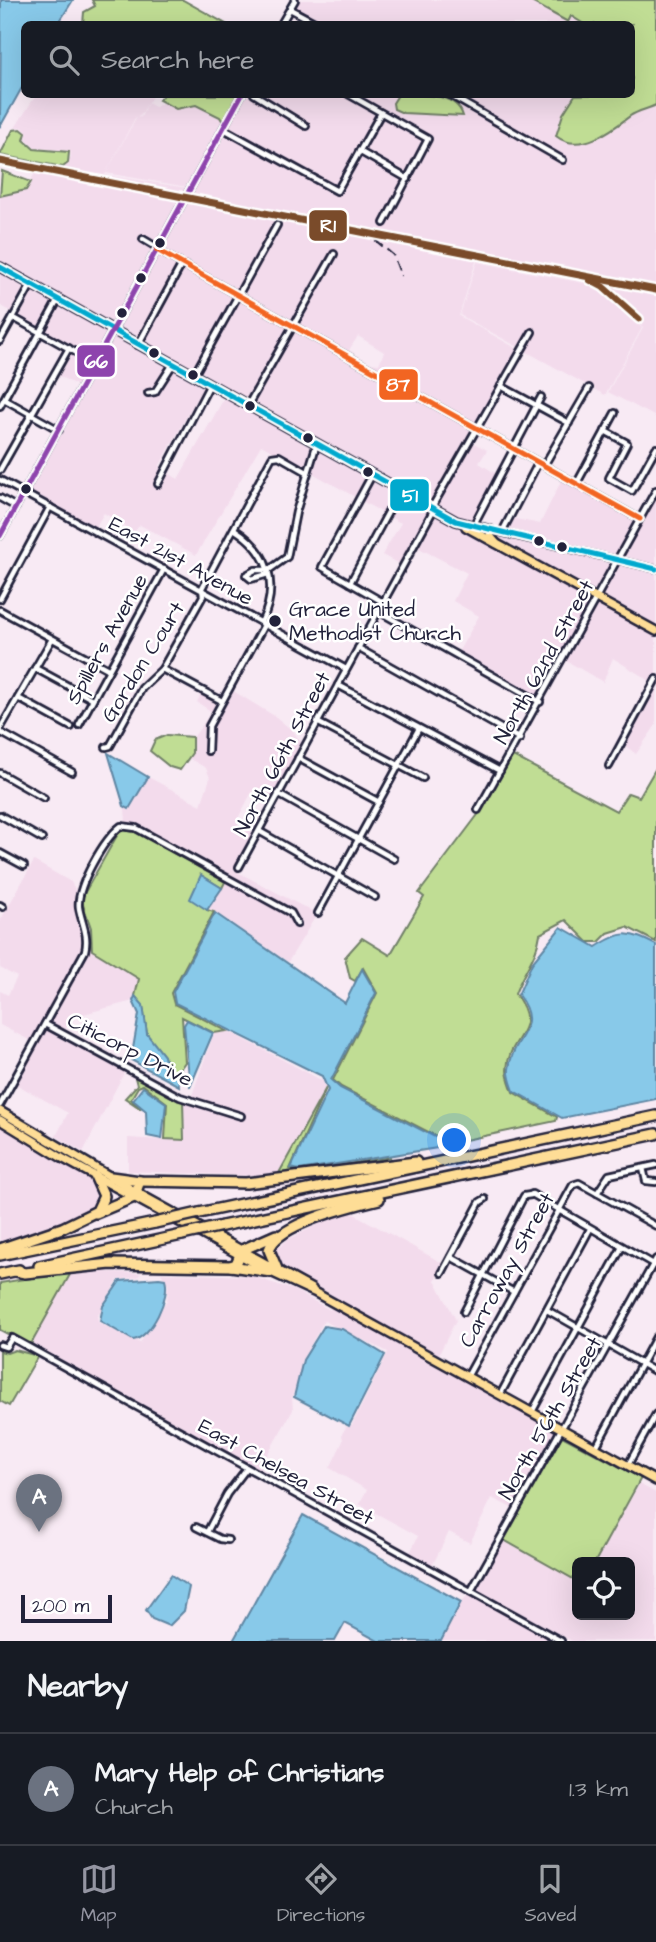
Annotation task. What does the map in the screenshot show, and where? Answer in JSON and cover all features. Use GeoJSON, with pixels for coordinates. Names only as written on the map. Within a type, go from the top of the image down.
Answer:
{"type":"FeatureCollection","features":[{"type":"Feature","properties":{"kind":"highway"},"geometry":{"type":"LineString","coordinates":[[0,1255],[656,1116]]}},
{"type":"Feature","properties":{"kind":"highway"},"geometry":{"type":"LineString","coordinates":[[0,1274],[656,1134]]}},
{"type":"Feature","properties":{"kind":"highway"},"geometry":{"type":"LineString","coordinates":[[111,1177],[140,1181],[246,1183],[431,1160],[445,1161]]}},
{"type":"Feature","properties":{"kind":"highway"},"geometry":{"type":"LineString","coordinates":[[231,1266],[238,1260],[240,1252],[301,1224],[350,1207],[469,1174]]}},
{"type":"Feature","properties":{"kind":"highway"},"geometry":{"type":"LineString","coordinates":[[91,1216],[97,1211],[104,1196],[94,1176]]}},
{"type":"Feature","properties":{"kind":"highway"},"geometry":{"type":"LineString","coordinates":[[0,1249],[91,1216],[135,1194],[140,1181]]}},
{"type":"Feature","properties":{"kind":"highway"},"geometry":{"type":"LineString","coordinates":[[15,1271],[24,1273],[95,1264],[231,1266],[274,1271],[270,1246],[283,1233],[301,1224]]}},
{"type":"Feature","properties":{"kind":"main road"},"geometry":{"type":"LineString","coordinates":[[0,267],[656,631]]}},
{"type":"Feature","properties":{"kind":"main road"},"geometry":{"type":"LineString","coordinates":[[475,530],[491,530],[490,536],[496,543]]}},
{"type":"Feature","properties":{"kind":"main road"},"geometry":{"type":"LineString","coordinates":[[0,1111],[135,1194]]}},
{"type":"Feature","properties":{"kind":"main road"},"geometry":{"type":"LineString","coordinates":[[0,1120],[94,1176],[135,1194],[656,1481]]}},
{"type":"Feature","properties":{"kind":"street"},"geometry":{"type":"LineString","coordinates":[[283,21],[295,0]]}},
{"type":"Feature","properties":{"kind":"street"},"geometry":{"type":"LineString","coordinates":[[290,9],[312,21]]}},
{"type":"Feature","properties":{"kind":"street"},"geometry":{"type":"LineString","coordinates":[[1,533],[241,98]]}},
{"type":"Feature","properties":{"kind":"street"},"geometry":{"type":"LineString","coordinates":[[260,98],[306,126]]}},
{"type":"Feature","properties":{"kind":"street"},"geometry":{"type":"LineString","coordinates":[[355,98],[428,139],[384,223]]}},
{"type":"Feature","properties":{"kind":"street"},"geometry":{"type":"LineString","coordinates":[[454,98],[564,160]]}},
{"type":"Feature","properties":{"kind":"street"},"geometry":{"type":"LineString","coordinates":[[224,129],[337,191],[381,113]]}},
{"type":"Feature","properties":{"kind":"street"},"geometry":{"type":"LineString","coordinates":[[359,152],[408,178]]}},
{"type":"Feature","properties":{"kind":"street"},"geometry":{"type":"LineString","coordinates":[[194,375],[277,225]]}},
{"type":"Feature","properties":{"kind":"street"},"geometry":{"type":"LineString","coordinates":[[143,239],[183,264],[640,519]]}},
{"type":"Feature","properties":{"kind":"street"},"geometry":{"type":"LineString","coordinates":[[248,405],[334,254]]}},
{"type":"Feature","properties":{"kind":"street"},"geometry":{"type":"LineString","coordinates":[[138,345],[183,264]]}},
{"type":"Feature","properties":{"kind":"street"},"geometry":{"type":"LineString","coordinates":[[0,341],[31,285]]}},
{"type":"Feature","properties":{"kind":"street"},"geometry":{"type":"LineString","coordinates":[[0,406],[58,300]]}},
{"type":"Feature","properties":{"kind":"street"},"geometry":{"type":"LineString","coordinates":[[14,318],[94,363]]}},
{"type":"Feature","properties":{"kind":"street","name":"North 66th Street"},"geometry":{"type":"LineString","coordinates":[[239,867],[433,508],[532,332]]}},
{"type":"Feature","properties":{"kind":"street"},"geometry":{"type":"LineString","coordinates":[[0,470],[69,348]]}},
{"type":"Feature","properties":{"kind":"street"},"geometry":{"type":"LineString","coordinates":[[148,393],[155,392],[173,364]]}},
{"type":"Feature","properties":{"kind":"street"},"geometry":{"type":"LineString","coordinates":[[158,484],[210,384]]}},
{"type":"Feature","properties":{"kind":"street"},"geometry":{"type":"LineString","coordinates":[[501,386],[569,423]]}},
{"type":"Feature","properties":{"kind":"street"},"geometry":{"type":"LineString","coordinates":[[502,532],[537,465],[547,462],[589,388]]}},
{"type":"Feature","properties":{"kind":"street"},"geometry":{"type":"LineString","coordinates":[[475,530],[541,397]]}},
{"type":"Feature","properties":{"kind":"street"},"geometry":{"type":"LineString","coordinates":[[4,399],[59,430]]}},
{"type":"Feature","properties":{"kind":"street"},"geometry":{"type":"LineString","coordinates":[[577,483],[615,413]]}},
{"type":"Feature","properties":{"kind":"street"},"geometry":{"type":"LineString","coordinates":[[605,431],[627,443],[609,478],[632,491],[656,448]]}},
{"type":"Feature","properties":{"kind":"street"},"geometry":{"type":"LineString","coordinates":[[269,569],[265,567],[246,575],[251,579],[268,574],[269,569],[287,556],[307,471],[317,443]]}},
{"type":"Feature","properties":{"kind":"street","name":"Gordon Court"},"geometry":{"type":"LineString","coordinates":[[106,747],[110,746],[142,688],[162,668],[203,596],[202,590],[233,529],[276,455],[307,471]]}},
{"type":"Feature","properties":{"kind":"street"},"geometry":{"type":"LineString","coordinates":[[372,475],[322,567],[383,601]]}},
{"type":"Feature","properties":{"kind":"street","name":"East 21st Avenue"},"geometry":{"type":"LineString","coordinates":[[0,480],[346,669]]}},
{"type":"Feature","properties":{"kind":"street"},"geometry":{"type":"LineString","coordinates":[[350,583],[400,490]]}},
{"type":"Feature","properties":{"kind":"street","name":"North 62nd Street"},"geometry":{"type":"LineString","coordinates":[[478,810],[520,739],[656,490]]}},
{"type":"Feature","properties":{"kind":"street"},"geometry":{"type":"LineString","coordinates":[[0,498],[16,507]]}},
{"type":"Feature","properties":{"kind":"street"},"geometry":{"type":"LineString","coordinates":[[0,599],[51,507]]}},
{"type":"Feature","properties":{"kind":"street"},"geometry":{"type":"LineString","coordinates":[[208,751],[209,726],[263,624],[270,602],[269,569],[259,549],[233,529]]}},
{"type":"Feature","properties":{"kind":"street"},"geometry":{"type":"LineString","coordinates":[[491,530],[656,569]]}},
{"type":"Feature","properties":{"kind":"street"},"geometry":{"type":"LineString","coordinates":[[624,548],[630,563]]}},
{"type":"Feature","properties":{"kind":"street","name":"Spillers Avenue"},"geometry":{"type":"LineString","coordinates":[[79,725],[164,569]]}},
{"type":"Feature","properties":{"kind":"street"},"geometry":{"type":"LineString","coordinates":[[0,610],[108,669]]}},
{"type":"Feature","properties":{"kind":"street"},"geometry":{"type":"LineString","coordinates":[[378,611],[540,702]]}},
{"type":"Feature","properties":{"kind":"street"},"geometry":{"type":"LineString","coordinates":[[52,639],[0,731],[72,772]]}},
{"type":"Feature","properties":{"kind":"street"},"geometry":{"type":"LineString","coordinates":[[358,648],[520,739]]}},
{"type":"Feature","properties":{"kind":"street"},"geometry":{"type":"LineString","coordinates":[[35,668],[92,699]]}},
{"type":"Feature","properties":{"kind":"street"},"geometry":{"type":"LineString","coordinates":[[162,668],[222,701]]}},
{"type":"Feature","properties":{"kind":"street"},"geometry":{"type":"LineString","coordinates":[[609,766],[656,679]]}},
{"type":"Feature","properties":{"kind":"street"},"geometry":{"type":"LineString","coordinates":[[338,685],[496,772],[501,771]]}},
{"type":"Feature","properties":{"kind":"street"},"geometry":{"type":"LineString","coordinates":[[18,698],[71,727]]}},
{"type":"Feature","properties":{"kind":"street"},"geometry":{"type":"LineString","coordinates":[[317,722],[423,778]]}},
{"type":"Feature","properties":{"kind":"street"},"geometry":{"type":"LineString","coordinates":[[318,913],[418,730]]}},
{"type":"Feature","properties":{"kind":"street"},"geometry":{"type":"LineString","coordinates":[[298,758],[379,802]]}},
{"type":"Feature","properties":{"kind":"street"},"geometry":{"type":"LineString","coordinates":[[0,774],[44,798]]}},
{"type":"Feature","properties":{"kind":"street"},"geometry":{"type":"LineString","coordinates":[[278,794],[394,859]]}},
{"type":"Feature","properties":{"kind":"street"},"geometry":{"type":"LineString","coordinates":[[0,815],[42,839]]}},
{"type":"Feature","properties":{"kind":"street"},"geometry":{"type":"LineString","coordinates":[[0,1105],[85,951],[88,941],[79,894],[109,835],[121,826],[136,828],[291,913],[297,924]]}},
{"type":"Feature","properties":{"kind":"street"},"geometry":{"type":"LineString","coordinates":[[258,831],[375,897]]}},
{"type":"Feature","properties":{"kind":"street"},"geometry":{"type":"LineString","coordinates":[[0,853],[24,866]]}},
{"type":"Feature","properties":{"kind":"street","name":"Citicorp Drive"},"geometry":{"type":"LineString","coordinates":[[45,1024],[180,1097],[241,1116]]}},
{"type":"Feature","properties":{"kind":"street"},"geometry":{"type":"LineString","coordinates":[[656,1165],[609,1175],[597,1193],[656,1226]]}},
{"type":"Feature","properties":{"kind":"street"},"geometry":{"type":"LineString","coordinates":[[643,1168],[646,1181],[656,1182]]}},
{"type":"Feature","properties":{"kind":"street","name":"Carroway Street"},"geometry":{"type":"LineString","coordinates":[[467,1377],[573,1185],[579,1183],[597,1193]]}},
{"type":"Feature","properties":{"kind":"street"},"geometry":{"type":"LineString","coordinates":[[464,1312],[524,1196],[531,1195],[655,1263]]}},
{"type":"Feature","properties":{"kind":"street"},"geometry":{"type":"LineString","coordinates":[[442,1273],[480,1202],[485,1199]]}},
{"type":"Feature","properties":{"kind":"street"},"geometry":{"type":"LineString","coordinates":[[500,1395],[590,1229]]}},
{"type":"Feature","properties":{"kind":"street"},"geometry":{"type":"LineString","coordinates":[[532,1412],[622,1247]]}},
{"type":"Feature","properties":{"kind":"street"},"geometry":{"type":"LineString","coordinates":[[451,1257],[514,1292]]}},
{"type":"Feature","properties":{"kind":"street","name":"North 56th Street"},"geometry":{"type":"LineString","coordinates":[[471,1591],[655,1263]]}},
{"type":"Feature","properties":{"kind":"street"},"geometry":{"type":"LineString","coordinates":[[547,1310],[656,1372]]}},
{"type":"Feature","properties":{"kind":"street"},"geometry":{"type":"LineString","coordinates":[[596,1447],[656,1337]]}},
{"type":"Feature","properties":{"kind":"street","name":"East Chelsea Street"},"geometry":{"type":"LineString","coordinates":[[0,1345],[6,1347],[12,1338],[561,1641]]}},
{"type":"Feature","properties":{"kind":"street"},"geometry":{"type":"LineString","coordinates":[[628,1465],[656,1414]]}},
{"type":"Feature","properties":{"kind":"street"},"geometry":{"type":"LineString","coordinates":[[207,1532],[227,1494],[247,1468]]}},
{"type":"Feature","properties":{"kind":"street"},"geometry":{"type":"LineString","coordinates":[[196,1527],[228,1540]]}},
{"type":"Feature","properties":{"kind":"shaded area"},"geometry":{"type":"Polygon","coordinates":[[[298,0],[656,0],[656,293],[381,241],[382,232],[188,194],[244,98],[449,98],[515,132],[455,98],[635,98],[635,21],[320,21],[294,7],[298,0]]]}},
{"type":"Feature","properties":{"kind":"shaded area"},"geometry":{"type":"Polygon","coordinates":[[[34,98],[151,98],[140,116],[135,118],[105,175],[187,188],[207,155],[158,246],[142,237],[141,240],[156,249],[112,328],[0,265],[0,196],[26,190],[38,167],[0,156],[62,168],[71,157],[70,151],[34,148],[26,139],[27,132],[22,127],[15,128],[34,98]]]}},
{"type":"Feature","properties":{"kind":"shaded area"},"geometry":{"type":"Polygon","coordinates":[[[165,101],[176,109],[196,104],[220,117],[224,124],[187,187],[106,173],[136,118],[141,117],[148,103],[155,107],[165,101]]]}},
{"type":"Feature","properties":{"kind":"shaded area"},"geometry":{"type":"Polygon","coordinates":[[[189,196],[381,234],[381,242],[560,277],[476,261],[459,316],[521,351],[477,426],[241,293],[279,224],[277,223],[238,292],[160,249],[189,196]],[[358,336],[349,350],[369,363],[379,364],[384,352],[358,336]]]}},
{"type":"Feature","properties":{"kind":"shaded area"},"geometry":{"type":"Polygon","coordinates":[[[158,252],[180,265],[138,343],[115,330],[158,252]]]}},
{"type":"Feature","properties":{"kind":"shaded area"},"geometry":{"type":"Polygon","coordinates":[[[477,262],[594,285],[642,328],[605,395],[460,315],[477,262]]]}},
{"type":"Feature","properties":{"kind":"shaded area"},"geometry":{"type":"Polygon","coordinates":[[[183,267],[237,295],[193,373],[141,344],[183,267]]]}},
{"type":"Feature","properties":{"kind":"shaded area"},"geometry":{"type":"Polygon","coordinates":[[[0,269],[29,286],[14,313],[0,305],[0,269]]]}},
{"type":"Feature","properties":{"kind":"shaded area"},"geometry":{"type":"Polygon","coordinates":[[[595,284],[656,295],[656,417],[608,392],[643,328],[595,284]]]}},
{"type":"Feature","properties":{"kind":"shaded area"},"geometry":{"type":"Polygon","coordinates":[[[32,287],[56,301],[41,328],[16,316],[32,287]]]}},
{"type":"Feature","properties":{"kind":"shaded area"},"geometry":{"type":"Polygon","coordinates":[[[239,297],[292,325],[247,403],[196,374],[239,297]]]}},
{"type":"Feature","properties":{"kind":"shaded area"},"geometry":{"type":"Polygon","coordinates":[[[59,303],[110,331],[94,360],[43,332],[59,303]]]}},
{"type":"Feature","properties":{"kind":"shaded area"},"geometry":{"type":"Polygon","coordinates":[[[295,327],[476,429],[432,505],[250,405],[295,327]]]}},
{"type":"Feature","properties":{"kind":"shaded area"},"geometry":{"type":"Polygon","coordinates":[[[113,333],[171,364],[154,391],[147,395],[157,393],[173,366],[205,383],[159,467],[178,479],[226,395],[315,444],[306,469],[261,445],[196,555],[140,525],[134,532],[104,513],[95,528],[27,491],[113,333]]]}},
{"type":"Feature","properties":{"kind":"shaded area"},"geometry":{"type":"Polygon","coordinates":[[[69,351],[92,363],[80,387],[55,374],[69,351]]]}},
{"type":"Feature","properties":{"kind":"shaded area"},"geometry":{"type":"Polygon","coordinates":[[[472,442],[487,450],[479,463],[498,475],[472,524],[434,507],[472,442]]]}},
{"type":"Feature","properties":{"kind":"shaded area"},"geometry":{"type":"Polygon","coordinates":[[[318,445],[370,475],[357,498],[309,471],[318,445]]]}},
{"type":"Feature","properties":{"kind":"shaded area"},"geometry":{"type":"Polygon","coordinates":[[[373,477],[398,491],[385,514],[360,500],[373,477]]]}},
{"type":"Feature","properties":{"kind":"shaded area"},"geometry":{"type":"Polygon","coordinates":[[[563,477],[638,519],[617,558],[504,531],[511,518],[540,524],[563,477]]]}},
{"type":"Feature","properties":{"kind":"shaded area"},"geometry":{"type":"Polygon","coordinates":[[[401,492],[431,509],[401,565],[382,555],[401,523],[388,516],[401,492]]]}},
{"type":"Feature","properties":{"kind":"shaded area"},"geometry":{"type":"Polygon","coordinates":[[[656,493],[656,567],[620,559],[641,519],[656,493]]]}},
{"type":"Feature","properties":{"kind":"shaded area"},"geometry":{"type":"Polygon","coordinates":[[[434,511],[594,599],[539,700],[457,654],[479,616],[453,601],[467,573],[415,546],[434,511]]]}},
{"type":"Feature","properties":{"kind":"shaded area"},"geometry":{"type":"Polygon","coordinates":[[[492,532],[615,561],[596,596],[494,539],[492,532]]]}},
{"type":"Feature","properties":{"kind":"shaded area"},"geometry":{"type":"Polygon","coordinates":[[[619,562],[656,571],[656,629],[599,597],[619,562]]]}},
{"type":"Feature","properties":{"kind":"shaded area"},"geometry":{"type":"Polygon","coordinates":[[[597,601],[656,633],[656,676],[620,743],[617,740],[650,681],[613,658],[603,682],[565,660],[597,601]]]}},
{"type":"Feature","properties":{"kind":"shaded area"},"geometry":{"type":"Polygon","coordinates":[[[656,682],[656,725],[636,754],[623,744],[656,682]]]}},
{"type":"Feature","properties":{"kind":"shaded area"},"geometry":{"type":"Polygon","coordinates":[[[230,689],[276,717],[294,732],[303,746],[272,802],[253,790],[236,822],[255,834],[234,870],[317,914],[288,962],[209,908],[224,883],[135,832],[126,830],[126,827],[135,829],[290,915],[296,926],[299,924],[292,912],[136,826],[126,824],[125,807],[130,809],[148,777],[201,805],[210,778],[206,768],[190,759],[192,739],[212,712],[197,702],[202,692],[220,702],[210,726],[230,689]]]}},
{"type":"Feature","properties":{"kind":"shaded area"},"geometry":{"type":"Polygon","coordinates":[[[34,861],[71,882],[77,893],[78,910],[86,941],[84,951],[33,1042],[0,1025],[0,991],[8,995],[17,977],[0,968],[0,921],[34,861]]]}},
{"type":"Feature","properties":{"kind":"shaded area"},"geometry":{"type":"Polygon","coordinates":[[[81,899],[91,928],[92,950],[139,980],[133,1001],[72,1017],[64,1032],[47,1023],[87,952],[89,940],[81,899]]]}},
{"type":"Feature","properties":{"kind":"shaded area"},"geometry":{"type":"Polygon","coordinates":[[[45,1026],[126,1069],[83,1152],[56,1136],[68,1113],[14,1083],[45,1026]]]}},
{"type":"Feature","properties":{"kind":"shaded area"},"geometry":{"type":"Polygon","coordinates":[[[228,1031],[323,1081],[326,1088],[279,1173],[283,1177],[128,1171],[128,1138],[162,1140],[185,1136],[183,1100],[242,1117],[243,1114],[191,1098],[214,1033],[228,1031]]]}},
{"type":"Feature","properties":{"kind":"shaded area"},"geometry":{"type":"Polygon","coordinates":[[[0,1124],[96,1182],[102,1193],[96,1204],[51,1230],[0,1247],[0,1124]]]}},
{"type":"Feature","properties":{"kind":"shaded area"},"geometry":{"type":"Polygon","coordinates":[[[347,1210],[444,1264],[435,1280],[456,1320],[437,1358],[274,1261],[276,1250],[287,1240],[347,1210]]]}},
{"type":"Feature","properties":{"kind":"shaded area"},"geometry":{"type":"Polygon","coordinates":[[[72,1271],[141,1273],[138,1277],[118,1280],[97,1317],[99,1323],[140,1343],[167,1300],[168,1285],[161,1273],[251,1276],[294,1290],[330,1310],[333,1305],[561,1430],[514,1509],[492,1498],[470,1543],[449,1532],[431,1568],[409,1555],[418,1536],[359,1504],[367,1490],[330,1468],[343,1441],[342,1434],[346,1427],[352,1425],[388,1352],[324,1321],[301,1362],[299,1379],[292,1396],[293,1410],[257,1472],[30,1346],[72,1271]]]}},
{"type":"Feature","properties":{"kind":"shaded area"},"geometry":{"type":"Polygon","coordinates":[[[639,1484],[656,1493],[656,1641],[572,1641],[477,1591],[504,1541],[572,1578],[572,1620],[635,1620],[635,1557],[598,1557],[639,1484]]]}},
{"type":"Feature","properties":{"kind":"shaded area"},"geometry":{"type":"Polygon","coordinates":[[[470,1593],[557,1641],[441,1641],[461,1602],[470,1593]]]}},
{"type":"Feature","properties":{"kind":"green space"},"geometry":{"type":"Polygon","coordinates":[[[92,0],[183,0],[221,21],[83,21],[84,12],[95,6],[92,0]]]}},
{"type":"Feature","properties":{"kind":"green space"},"geometry":{"type":"Polygon","coordinates":[[[528,0],[656,0],[656,105],[633,114],[605,133],[585,142],[565,141],[556,136],[563,114],[573,98],[635,98],[635,21],[579,21],[571,16],[566,21],[528,0]]]}},
{"type":"Feature","properties":{"kind":"green space"},"geometry":{"type":"Polygon","coordinates":[[[238,98],[224,124],[220,117],[196,105],[176,109],[159,100],[238,98]]]}},
{"type":"Feature","properties":{"kind":"green space"},"geometry":{"type":"Polygon","coordinates":[[[396,98],[445,98],[459,108],[463,116],[403,113],[394,109],[393,103],[396,98]]]}},
{"type":"Feature","properties":{"kind":"green space"},"geometry":{"type":"Polygon","coordinates":[[[21,129],[26,133],[24,140],[34,149],[69,152],[68,163],[63,167],[0,155],[13,130],[21,129]]]}},
{"type":"Feature","properties":{"kind":"green space"},"geometry":{"type":"Polygon","coordinates":[[[2,171],[31,182],[26,190],[0,196],[2,171]]]}},
{"type":"Feature","properties":{"kind":"green space"},"geometry":{"type":"Polygon","coordinates":[[[167,735],[192,737],[192,753],[180,770],[170,767],[150,751],[155,740],[167,735]]]}},
{"type":"Feature","properties":{"kind":"green space"},"geometry":{"type":"Polygon","coordinates":[[[513,756],[616,811],[628,793],[639,797],[656,768],[656,942],[627,927],[608,933],[599,942],[588,942],[566,920],[540,934],[536,950],[515,994],[526,1017],[522,1033],[509,1058],[507,1073],[513,1092],[557,1117],[556,1121],[441,1145],[440,1138],[341,1087],[333,1080],[377,993],[363,968],[355,981],[350,978],[345,957],[362,938],[390,955],[424,897],[419,893],[480,812],[513,756]]]}},
{"type":"Feature","properties":{"kind":"green space"},"geometry":{"type":"Polygon","coordinates":[[[119,832],[135,832],[225,882],[222,888],[201,875],[207,910],[214,912],[171,993],[174,1004],[227,1031],[214,1033],[182,1017],[185,1062],[177,1073],[167,1073],[164,1056],[147,1034],[143,1006],[135,996],[139,979],[92,950],[91,928],[81,899],[119,832]]]}},
{"type":"Feature","properties":{"kind":"green space"},"geometry":{"type":"Polygon","coordinates":[[[134,1074],[183,1100],[184,1140],[165,1139],[167,1103],[143,1085],[138,1087],[131,1099],[141,1109],[125,1098],[137,1085],[134,1074]]]}},
{"type":"Feature","properties":{"kind":"green space"},"geometry":{"type":"Polygon","coordinates":[[[326,1088],[290,1169],[299,1172],[391,1157],[283,1177],[279,1173],[326,1088]]]}},
{"type":"Feature","properties":{"kind":"green space"},"geometry":{"type":"Polygon","coordinates":[[[72,1271],[30,1346],[0,1330],[0,1283],[72,1271]]]}},
{"type":"Feature","properties":{"kind":"green space"},"geometry":{"type":"Polygon","coordinates":[[[15,1350],[38,1356],[9,1406],[0,1401],[0,1351],[7,1353],[15,1350]]]}},
{"type":"Feature","properties":{"kind":"green space"},"geometry":{"type":"Polygon","coordinates":[[[562,1436],[641,1478],[598,1557],[572,1557],[572,1578],[504,1540],[562,1436]]]}},
{"type":"Feature","properties":{"kind":"water"},"geometry":{"type":"Polygon","coordinates":[[[1,0],[73,0],[60,21],[21,21],[21,89],[0,127],[1,0]]]}},
{"type":"Feature","properties":{"kind":"water"},"geometry":{"type":"Polygon","coordinates":[[[108,753],[148,777],[129,809],[124,806],[108,753]]]}},
{"type":"Feature","properties":{"kind":"water"},"geometry":{"type":"Polygon","coordinates":[[[201,875],[222,888],[207,910],[190,899],[201,875]]]}},
{"type":"Feature","properties":{"kind":"water"},"geometry":{"type":"Polygon","coordinates":[[[215,913],[345,1003],[362,969],[376,993],[331,1080],[340,1088],[439,1139],[437,1148],[299,1170],[291,1168],[328,1090],[322,1076],[175,1003],[173,992],[215,913]]]}},
{"type":"Feature","properties":{"kind":"water"},"geometry":{"type":"Polygon","coordinates":[[[561,927],[596,947],[625,934],[656,945],[656,1099],[562,1118],[514,1091],[509,1069],[511,1058],[527,1025],[528,1016],[518,995],[532,963],[561,927]]]}},
{"type":"Feature","properties":{"kind":"water"},"geometry":{"type":"Polygon","coordinates":[[[135,996],[143,1005],[147,1034],[164,1056],[167,1073],[178,1072],[179,1086],[131,1060],[139,1014],[133,1001],[135,996]]]}},
{"type":"Feature","properties":{"kind":"water"},"geometry":{"type":"Polygon","coordinates":[[[187,1020],[213,1033],[190,1087],[184,1025],[187,1020]]]}},
{"type":"Feature","properties":{"kind":"water"},"geometry":{"type":"Polygon","coordinates":[[[143,1087],[166,1103],[162,1139],[147,1136],[146,1111],[133,1100],[143,1087]]]}},
{"type":"Feature","properties":{"kind":"water"},"geometry":{"type":"Polygon","coordinates":[[[165,1279],[166,1286],[162,1305],[153,1324],[140,1338],[133,1340],[100,1321],[103,1306],[120,1281],[165,1279]]]}},
{"type":"Feature","properties":{"kind":"water"},"geometry":{"type":"Polygon","coordinates":[[[324,1326],[342,1329],[385,1355],[349,1426],[294,1397],[303,1360],[324,1326]]]}},
{"type":"Feature","properties":{"kind":"water"},"geometry":{"type":"Polygon","coordinates":[[[303,1515],[461,1602],[441,1641],[378,1641],[345,1623],[335,1641],[233,1641],[303,1515]]]}},
{"type":"Feature","properties":{"kind":"water"},"geometry":{"type":"Polygon","coordinates":[[[171,1575],[189,1587],[184,1611],[169,1626],[152,1619],[146,1610],[171,1575]]]}},
{"type":"Feature","properties":{"kind":"waterway"},"geometry":{"type":"LineString","coordinates":[[333,352],[411,395]]}},
{"type":"Feature","properties":{"kind":"waterway"},"geometry":{"type":"LineString","coordinates":[[348,353],[371,366]]}},
{"type":"Feature","properties":{"kind":"waterway"},"geometry":{"type":"LineString","coordinates":[[393,379],[442,406]]}},
{"type":"Feature","properties":{"kind":"railway"},"geometry":{"type":"LineString","coordinates":[[194,199],[630,287]]}},
{"type":"Feature","properties":{"kind":"railway"},"geometry":{"type":"LineString","coordinates":[[375,240],[393,255],[401,276]]}},
{"type":"Feature","properties":{"kind":"railway"},"geometry":{"type":"LineString","coordinates":[[596,283],[639,319]]}},
{"type":"Feature","properties":{"kind":"transit line","name":"66"},"geometry":{"type":"LineString","coordinates":[[0,536],[240,98]]}},
{"type":"Feature","properties":{"kind":"transit line","name":"R1"},"geometry":{"type":"LineString","coordinates":[[0,161],[656,290]]}},
{"type":"Feature","properties":{"kind":"transit line","name":"87"},"geometry":{"type":"LineString","coordinates":[[157,250],[640,519]]}},
{"type":"Feature","properties":{"kind":"transit line","name":"51"},"geometry":{"type":"LineString","coordinates":[[0,267],[456,521],[656,569]]}},
{"type":"Feature","properties":{"kind":"transit line","name":"R1"},"geometry":{"type":"LineString","coordinates":[[590,280],[603,287],[639,319]]}},
{"type":"Feature","properties":{"kind":"place","name":"Grace United Methodist Church"},"geometry":{"type":"Point","coordinates":[275,621]}},
{"type":"Feature","properties":{"kind":"place","name":"Mary Help of Christians"},"geometry":{"type":"Point","coordinates":[39,1532]}}]}
